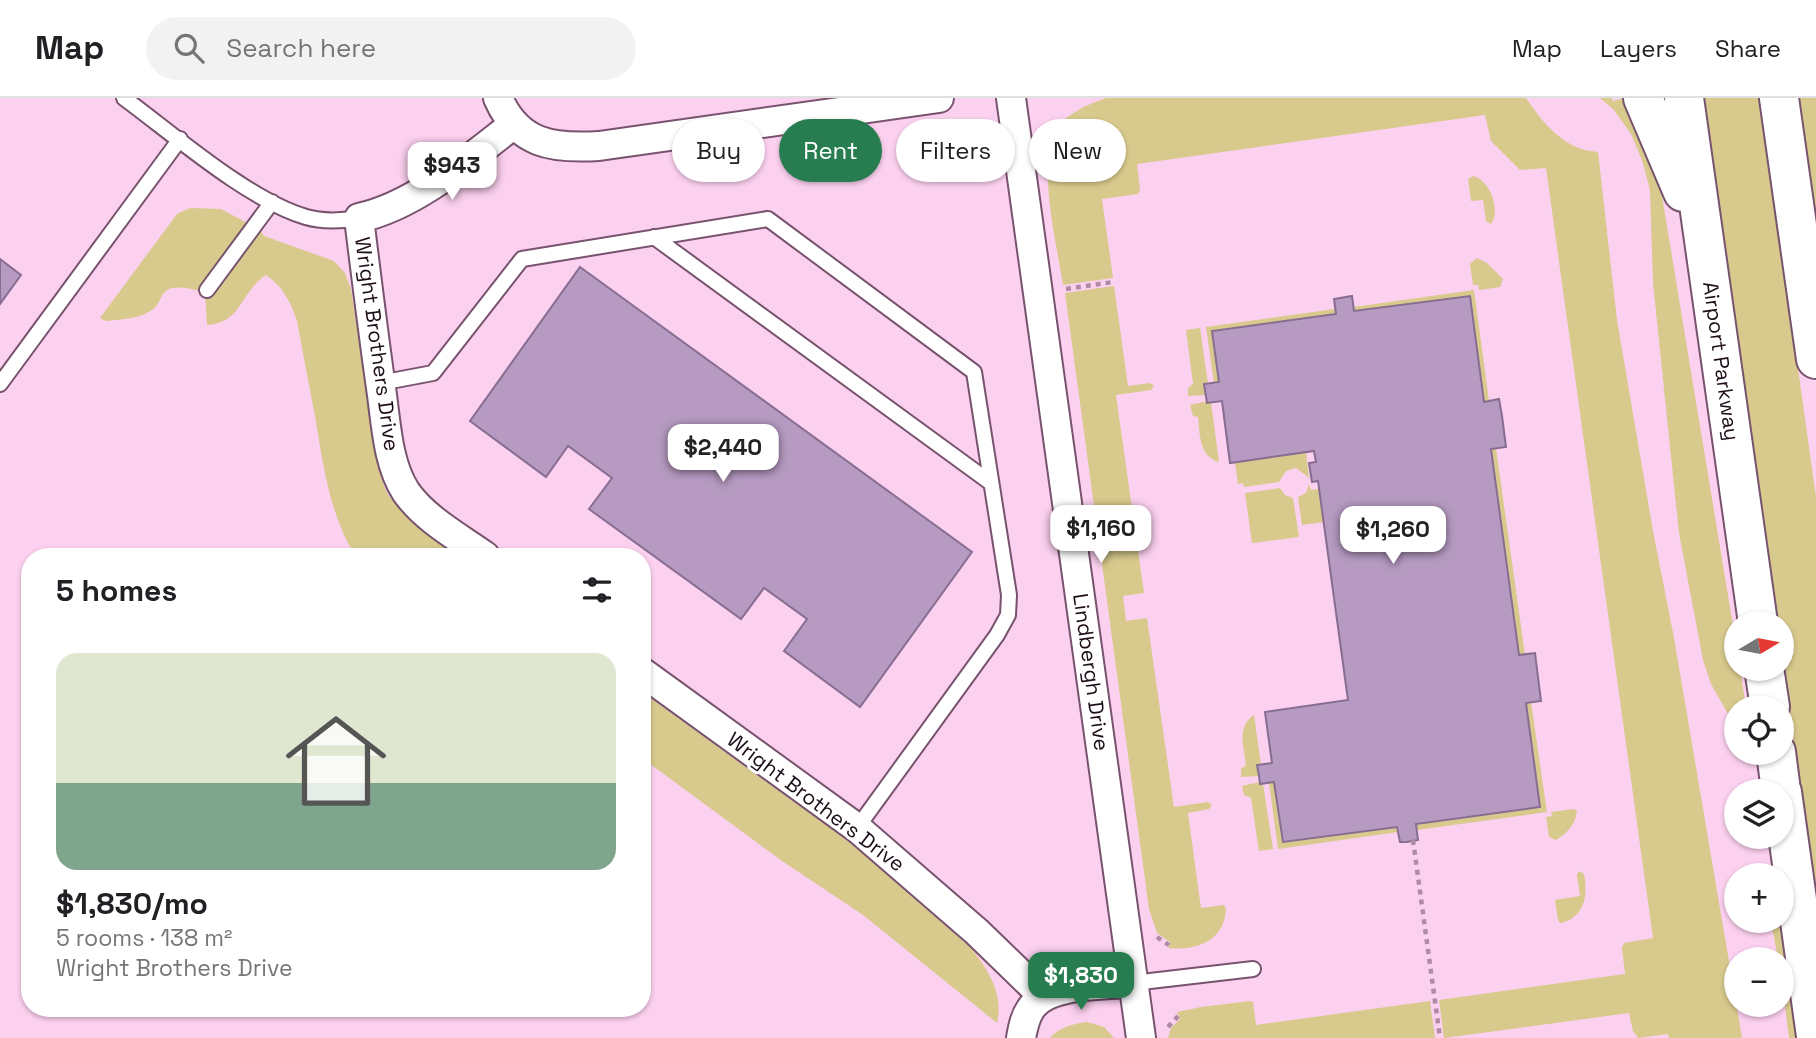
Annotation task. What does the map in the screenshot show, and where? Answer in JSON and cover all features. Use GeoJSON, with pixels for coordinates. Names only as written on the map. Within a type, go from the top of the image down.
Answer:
{"type":"FeatureCollection","features":[{"type":"Feature","properties":{"kind":"highway"},"geometry":{"type":"LineString","coordinates":[[1643,98],[1704,243]]}},
{"type":"Feature","properties":{"kind":"highway","name":"Airport Parkway"},"geometry":{"type":"LineString","coordinates":[[1684,98],[1756,611]]}},
{"type":"Feature","properties":{"kind":"highway"},"geometry":{"type":"LineString","coordinates":[[1779,98],[1816,359]]}},
{"type":"Feature","properties":{"kind":"highway"},"geometry":{"type":"LineString","coordinates":[[1790,849],[1816,1036]]}},
{"type":"Feature","properties":{"kind":"street"},"geometry":{"type":"LineString","coordinates":[[498,98],[514,124],[532,139],[583,147],[939,98]]}},
{"type":"Feature","properties":{"kind":"street","name":"Lindbergh Drive"},"geometry":{"type":"LineString","coordinates":[[1012,98],[1141,1038]]}},
{"type":"Feature","properties":{"kind":"street"},"geometry":{"type":"LineString","coordinates":[[359,218],[386,209],[449,175],[514,124]]}},
{"type":"Feature","properties":{"kind":"street","name":"Wright Brothers Drive"},"geometry":{"type":"LineString","coordinates":[[359,218],[380,383],[392,455],[402,485],[417,505],[474,548]]}},
{"type":"Feature","properties":{"kind":"street","name":"Wright Brothers Drive"},"geometry":{"type":"LineString","coordinates":[[651,679],[857,828],[977,932],[1044,997]]}},
{"type":"Feature","properties":{"kind":"street"},"geometry":{"type":"LineString","coordinates":[[1021,1038],[1025,1018],[1032,1007],[1044,997],[1066,989],[1133,983]]}},
{"type":"Feature","properties":{"kind":"lane"},"geometry":{"type":"LineString","coordinates":[[124,98],[233,178],[272,202],[304,217],[325,221],[359,218]]}},
{"type":"Feature","properties":{"kind":"lane"},"geometry":{"type":"LineString","coordinates":[[0,384],[180,139]]}},
{"type":"Feature","properties":{"kind":"lane"},"geometry":{"type":"LineString","coordinates":[[207,290],[272,202]]}},
{"type":"Feature","properties":{"kind":"lane"},"geometry":{"type":"LineString","coordinates":[[380,383],[433,373],[522,259],[768,219],[974,372],[1009,595],[1008,615],[997,635],[857,828]]}},
{"type":"Feature","properties":{"kind":"lane"},"geometry":{"type":"LineString","coordinates":[[653,237],[991,483]]}},
{"type":"Feature","properties":{"kind":"lane"},"geometry":{"type":"LineString","coordinates":[[1133,983],[1253,969]]}},
{"type":"Feature","properties":{"kind":"path"},"geometry":{"type":"LineString","coordinates":[[1082,287],[1113,282]]}},
{"type":"Feature","properties":{"kind":"path"},"geometry":{"type":"LineString","coordinates":[[1413,841],[1440,1038]]}},
{"type":"Feature","properties":{"kind":"shaded area"},"geometry":{"type":"Polygon","coordinates":[[[1106,98],[1526,98],[1548,126],[1565,141],[1598,152],[1617,320],[1727,947],[1724,947],[1724,1017],[1738,1017],[1742,1038],[1669,1038],[1668,1034],[1638,1038],[1633,1031],[1629,1013],[1444,1038],[1439,1000],[1625,974],[1622,948],[1624,943],[1653,938],[1546,168],[1520,170],[1491,141],[1485,115],[1137,164],[1140,190],[1138,194],[1102,199],[1113,278],[1063,285],[1048,182],[1126,182],[1126,119],[1066,118],[1083,107],[1106,98]]]}},
{"type":"Feature","properties":{"kind":"shaded area"},"geometry":{"type":"Polygon","coordinates":[[[1600,98],[1611,98],[1613,101],[1624,98],[1628,103],[1654,160],[1662,196],[1731,611],[1724,611],[1724,681],[1742,681],[1744,695],[1724,695],[1724,707],[1711,684],[1703,660],[1679,533],[1653,283],[1650,190],[1631,134],[1614,110],[1600,98]]]}},
{"type":"Feature","properties":{"kind":"shaded area"},"geometry":{"type":"Polygon","coordinates":[[[1704,98],[1760,98],[1816,497],[1816,902],[1794,742],[1794,695],[1788,695],[1786,681],[1794,681],[1794,611],[1775,611],[1704,98]]]}},
{"type":"Feature","properties":{"kind":"shaded area"},"geometry":{"type":"Polygon","coordinates":[[[1796,98],[1816,98],[1816,243],[1796,98]]]}},
{"type":"Feature","properties":{"kind":"shaded area"},"geometry":{"type":"Polygon","coordinates":[[[1473,176],[1484,183],[1492,196],[1495,211],[1491,224],[1486,221],[1483,200],[1471,201],[1468,179],[1473,176]]]}},
{"type":"Feature","properties":{"kind":"shaded area"},"geometry":{"type":"Polygon","coordinates":[[[190,208],[221,209],[260,230],[264,236],[334,261],[345,273],[351,289],[375,452],[383,483],[387,493],[402,512],[446,548],[351,548],[328,488],[297,321],[286,295],[266,275],[250,290],[234,313],[219,323],[207,325],[205,292],[182,288],[167,290],[156,306],[144,314],[106,321],[100,318],[177,214],[190,208]]]}},
{"type":"Feature","properties":{"kind":"shaded area"},"geometry":{"type":"Polygon","coordinates":[[[1477,258],[1487,263],[1503,279],[1500,287],[1479,290],[1478,285],[1473,285],[1470,264],[1477,258]]]}},
{"type":"Feature","properties":{"kind":"shaded area"},"geometry":{"type":"Polygon","coordinates":[[[1114,286],[1128,386],[1150,383],[1154,386],[1151,390],[1116,395],[1144,593],[1123,596],[1126,621],[1147,618],[1174,807],[1208,802],[1212,805],[1209,809],[1188,813],[1201,908],[1224,905],[1226,909],[1220,929],[1214,936],[1207,942],[1189,948],[1168,948],[1170,942],[1157,933],[1149,909],[1065,293],[1114,286]]]}},
{"type":"Feature","properties":{"kind":"shaded area"},"geometry":{"type":"Polygon","coordinates":[[[1474,290],[1489,401],[1484,402],[1469,296],[1354,311],[1354,307],[1474,290]]]}},
{"type":"Feature","properties":{"kind":"shaded area"},"geometry":{"type":"Polygon","coordinates":[[[1335,309],[1336,314],[1212,331],[1219,382],[1214,383],[1206,327],[1335,309]]]}},
{"type":"Feature","properties":{"kind":"shaded area"},"geometry":{"type":"Polygon","coordinates":[[[1200,328],[1208,384],[1206,395],[1188,396],[1188,388],[1193,384],[1186,330],[1200,328]]]}},
{"type":"Feature","properties":{"kind":"shaded area"},"geometry":{"type":"Polygon","coordinates":[[[1211,402],[1219,462],[1204,450],[1198,417],[1193,416],[1190,405],[1211,402]]]}},
{"type":"Feature","properties":{"kind":"shaded area"},"geometry":{"type":"Polygon","coordinates":[[[1496,448],[1525,655],[1519,655],[1491,449],[1496,448]]]}},
{"type":"Feature","properties":{"kind":"shaded area"},"geometry":{"type":"Polygon","coordinates":[[[1306,452],[1309,478],[1296,468],[1286,471],[1279,482],[1244,487],[1243,483],[1238,484],[1235,462],[1306,452]]]}},
{"type":"Feature","properties":{"kind":"shaded area"},"geometry":{"type":"Polygon","coordinates":[[[1309,484],[1311,490],[1319,489],[1324,522],[1302,525],[1298,497],[1306,493],[1309,484]]]}},
{"type":"Feature","properties":{"kind":"shaded area"},"geometry":{"type":"Polygon","coordinates":[[[1280,488],[1285,495],[1293,498],[1299,537],[1252,543],[1245,493],[1280,488]]]}},
{"type":"Feature","properties":{"kind":"shaded area"},"geometry":{"type":"Polygon","coordinates":[[[651,699],[848,841],[969,946],[993,982],[999,1012],[997,1023],[863,915],[782,861],[651,765],[651,699]]]}},
{"type":"Feature","properties":{"kind":"shaded area"},"geometry":{"type":"Polygon","coordinates":[[[1531,702],[1547,812],[1417,830],[1416,824],[1540,807],[1526,703],[1531,702]]]}},
{"type":"Feature","properties":{"kind":"shaded area"},"geometry":{"type":"Polygon","coordinates":[[[1254,715],[1261,765],[1257,766],[1259,776],[1241,777],[1241,769],[1246,765],[1243,731],[1248,720],[1254,715]]]}},
{"type":"Feature","properties":{"kind":"shaded area"},"geometry":{"type":"Polygon","coordinates":[[[1260,782],[1263,784],[1273,849],[1259,851],[1251,798],[1244,795],[1242,786],[1260,782]]]}},
{"type":"Feature","properties":{"kind":"shaded area"},"geometry":{"type":"Polygon","coordinates":[[[1274,782],[1283,842],[1397,827],[1398,832],[1278,849],[1269,783],[1274,782]]]}},
{"type":"Feature","properties":{"kind":"shaded area"},"geometry":{"type":"Polygon","coordinates":[[[1574,809],[1577,811],[1576,815],[1567,831],[1556,840],[1549,837],[1546,817],[1552,816],[1551,812],[1574,809]]]}},
{"type":"Feature","properties":{"kind":"shaded area"},"geometry":{"type":"Polygon","coordinates":[[[1579,871],[1584,874],[1585,882],[1583,904],[1575,916],[1560,923],[1555,900],[1580,896],[1577,875],[1579,871]]]}},
{"type":"Feature","properties":{"kind":"shaded area"},"geometry":{"type":"Polygon","coordinates":[[[1773,933],[1784,933],[1786,947],[1776,947],[1773,933]]]}},
{"type":"Feature","properties":{"kind":"shaded area"},"geometry":{"type":"Polygon","coordinates":[[[1430,1001],[1435,1038],[1168,1038],[1171,1028],[1180,1019],[1177,1012],[1253,1002],[1256,1025],[1430,1001]]]}},
{"type":"Feature","properties":{"kind":"shaded area"},"geometry":{"type":"Polygon","coordinates":[[[1794,1003],[1799,1038],[1789,1038],[1786,1017],[1794,1017],[1794,1003]]]}},
{"type":"Feature","properties":{"kind":"shaded area"},"geometry":{"type":"Polygon","coordinates":[[[1087,1022],[1104,1027],[1114,1038],[1050,1038],[1062,1029],[1087,1022]]]}},
{"type":"Feature","properties":{"kind":"building"},"geometry":{"type":"Polygon","coordinates":[[[0,259],[21,275],[0,304],[0,259]]]}},
{"type":"Feature","properties":{"kind":"building"},"geometry":{"type":"Polygon","coordinates":[[[580,267],[972,552],[860,707],[784,651],[807,619],[764,588],[741,619],[651,554],[651,548],[643,548],[589,509],[612,478],[568,446],[546,477],[470,421],[580,267]]]}},
{"type":"Feature","properties":{"kind":"building"},"geometry":{"type":"Polygon","coordinates":[[[1352,296],[1354,311],[1470,296],[1484,402],[1499,399],[1502,416],[1506,447],[1491,449],[1519,655],[1535,653],[1541,701],[1526,703],[1540,807],[1416,824],[1418,840],[1407,842],[1400,842],[1397,827],[1283,842],[1274,782],[1260,784],[1257,765],[1272,763],[1265,712],[1348,700],[1318,481],[1312,482],[1309,463],[1316,462],[1314,451],[1230,463],[1222,401],[1207,403],[1204,384],[1219,382],[1212,331],[1336,314],[1334,299],[1352,296]]]}}]}
